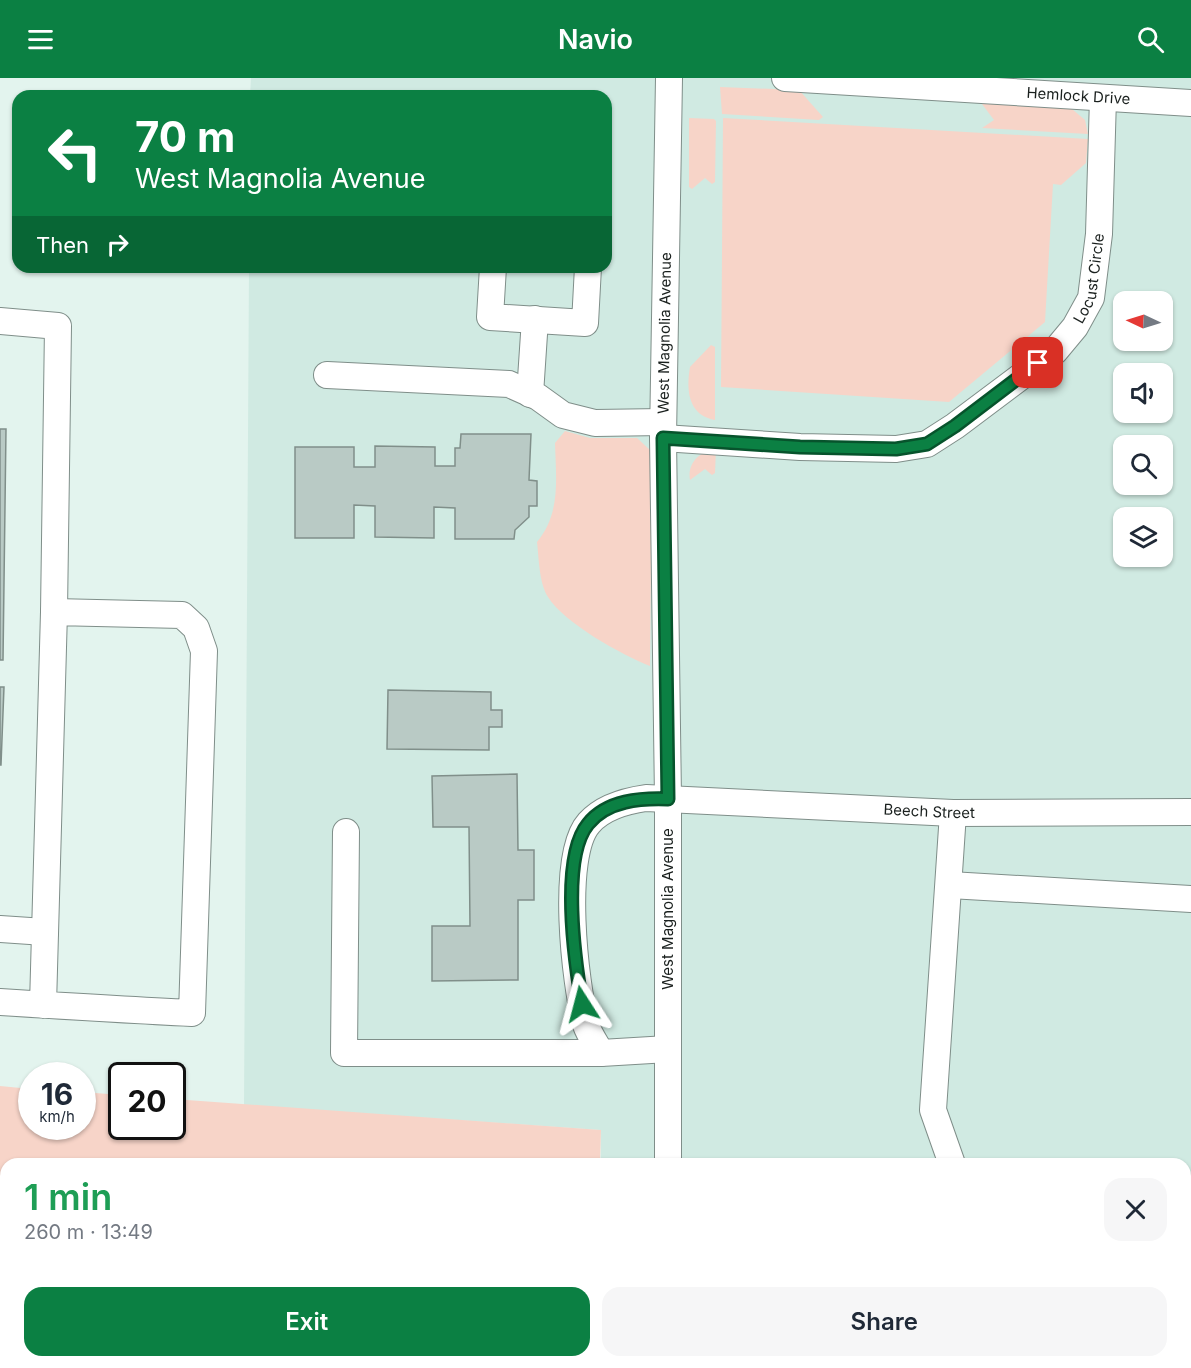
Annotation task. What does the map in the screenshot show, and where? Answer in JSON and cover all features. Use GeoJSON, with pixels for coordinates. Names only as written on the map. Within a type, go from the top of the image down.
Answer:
{"type":"FeatureCollection","features":[{"type":"Feature","properties":{"kind":"street","name":"West Magnolia Avenue"},"geometry":{"type":"LineString","coordinates":[[668,1158],[668,799],[663,430],[669,78]]}},
{"type":"Feature","properties":{"kind":"street","name":"Hemlock Drive"},"geometry":{"type":"LineString","coordinates":[[785,78],[1052,86],[1103,98],[1191,103]]}},
{"type":"Feature","properties":{"kind":"street","name":"Locust Circle"},"geometry":{"type":"LineString","coordinates":[[327,375],[509,384],[563,415],[595,423],[812,447],[896,449],[927,444],[955,426],[1055,351],[1075,327],[1091,298],[1099,234],[1103,98]]}},
{"type":"Feature","properties":{"kind":"street"},"geometry":{"type":"LineString","coordinates":[[493,273],[490,317],[585,322],[588,273]]}},
{"type":"Feature","properties":{"kind":"street"},"geometry":{"type":"LineString","coordinates":[[530,394],[535,319]]}},
{"type":"Feature","properties":{"kind":"street"},"geometry":{"type":"LineString","coordinates":[[0,321],[58,326],[54,612],[43,1005]]}},
{"type":"Feature","properties":{"kind":"street"},"geometry":{"type":"LineString","coordinates":[[0,1002],[192,1013],[204,651],[196,628],[182,615],[54,612]]}},
{"type":"Feature","properties":{"kind":"street","name":"Beech Street"},"geometry":{"type":"LineString","coordinates":[[601,1053],[586,1027],[578,981],[572,873],[578,844],[588,824],[608,808],[630,800],[668,799],[953,813],[1191,812]]}},
{"type":"Feature","properties":{"kind":"street"},"geometry":{"type":"LineString","coordinates":[[950,1158],[933,1110],[950,885],[953,813]]}},
{"type":"Feature","properties":{"kind":"street"},"geometry":{"type":"LineString","coordinates":[[346,832],[344,1053],[601,1053],[668,1048]]}},
{"type":"Feature","properties":{"kind":"street"},"geometry":{"type":"LineString","coordinates":[[950,885],[1191,899]]}},
{"type":"Feature","properties":{"kind":"street"},"geometry":{"type":"LineString","coordinates":[[0,929],[45,932]]}},
{"type":"Feature","properties":{"kind":"shaded area"},"geometry":{"type":"Polygon","coordinates":[[[251,78],[1191,78],[1191,1158],[601,1158],[601,1130],[244,1105],[249,273],[612,273],[612,90],[250,90],[251,78]]]}},
{"type":"Feature","properties":{"kind":"shaded area"},"geometry":{"type":"Polygon","coordinates":[[[720,87],[799,90],[823,117],[819,120],[722,114],[720,87]]]}},
{"type":"Feature","properties":{"kind":"shaded area"},"geometry":{"type":"Polygon","coordinates":[[[986,100],[1072,109],[1085,120],[1088,134],[982,128],[994,120],[982,104],[986,100]]]}},
{"type":"Feature","properties":{"kind":"shaded area"},"geometry":{"type":"Polygon","coordinates":[[[689,118],[716,121],[715,182],[712,184],[705,178],[692,189],[689,187],[689,118]]]}},
{"type":"Feature","properties":{"kind":"shaded area"},"geometry":{"type":"Polygon","coordinates":[[[723,118],[1088,139],[1086,163],[1061,185],[1053,184],[1045,322],[949,402],[721,387],[723,118]]]}},
{"type":"Feature","properties":{"kind":"shaded area"},"geometry":{"type":"Polygon","coordinates":[[[711,345],[715,347],[715,420],[699,413],[694,407],[688,384],[690,367],[711,345]]]}},
{"type":"Feature","properties":{"kind":"shaded area"},"geometry":{"type":"Polygon","coordinates":[[[565,431],[590,438],[637,438],[650,450],[652,461],[650,666],[624,654],[580,627],[556,607],[545,591],[537,542],[545,531],[554,507],[555,443],[565,431]]]}},
{"type":"Feature","properties":{"kind":"shaded area"},"geometry":{"type":"Polygon","coordinates":[[[716,449],[715,473],[712,475],[705,469],[690,480],[691,468],[696,459],[705,452],[716,449]]]}},
{"type":"Feature","properties":{"kind":"shaded area"},"geometry":{"type":"Polygon","coordinates":[[[0,1086],[18,1088],[18,1140],[96,1140],[96,1093],[108,1094],[108,1140],[186,1140],[186,1100],[601,1130],[600,1158],[0,1158],[0,1086]]]}},
{"type":"Feature","properties":{"kind":"building"},"geometry":{"type":"Polygon","coordinates":[[[0,429],[6,429],[3,660],[0,660],[0,429]]]}},
{"type":"Feature","properties":{"kind":"building"},"geometry":{"type":"Polygon","coordinates":[[[461,434],[531,434],[529,480],[537,481],[537,506],[529,506],[529,517],[515,530],[514,539],[455,539],[455,508],[434,507],[434,538],[375,537],[375,506],[354,505],[354,538],[295,538],[295,447],[354,447],[354,467],[375,467],[375,446],[435,447],[435,466],[455,466],[455,448],[460,448],[461,434]]]}},
{"type":"Feature","properties":{"kind":"building"},"geometry":{"type":"Polygon","coordinates":[[[0,687],[4,687],[1,765],[0,765],[0,687]]]}},
{"type":"Feature","properties":{"kind":"building"},"geometry":{"type":"Polygon","coordinates":[[[388,690],[491,692],[491,710],[502,710],[502,727],[489,727],[489,750],[387,749],[388,690]]]}},
{"type":"Feature","properties":{"kind":"building"},"geometry":{"type":"Polygon","coordinates":[[[517,774],[518,850],[534,850],[534,900],[518,900],[518,980],[432,981],[432,926],[470,926],[469,827],[433,827],[432,776],[517,774]]]}},
{"type":"Feature","properties":{"kind":"route"},"geometry":{"type":"LineString","coordinates":[[582,1004],[572,903],[572,873],[578,844],[588,824],[608,808],[630,800],[668,799],[663,438],[800,447],[896,449],[927,444],[955,426],[1038,363]]}}]}
